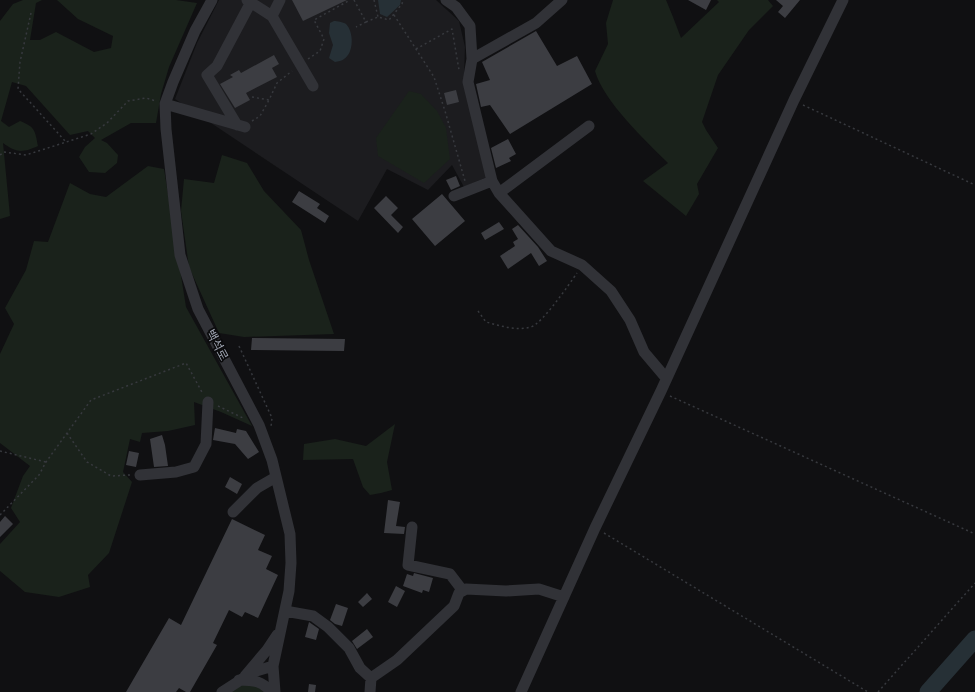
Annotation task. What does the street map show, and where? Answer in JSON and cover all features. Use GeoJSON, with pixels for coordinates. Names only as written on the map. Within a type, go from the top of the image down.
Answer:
{"type":"FeatureCollection","features":[{"type":"Feature","properties":{"kind":"street","name":"백석로"},"geometry":{"type":"LineString","coordinates":[[212,0],[192,39],[165,104],[171,181],[180,255],[198,309],[259,425],[272,460],[290,534],[291,563],[289,591],[273,666],[273,692]]}},
{"type":"Feature","properties":{"kind":"street"},"geometry":{"type":"LineString","coordinates":[[272,16],[280,0]]}},
{"type":"Feature","properties":{"kind":"street"},"geometry":{"type":"LineString","coordinates":[[446,0],[456,7],[470,26],[472,59],[468,82],[492,181],[499,192],[551,251],[582,264],[611,291],[630,320],[644,352],[666,378]]}},
{"type":"Feature","properties":{"kind":"street"},"geometry":{"type":"LineString","coordinates":[[472,59],[536,23],[562,0]]}},
{"type":"Feature","properties":{"kind":"street"},"geometry":{"type":"LineString","coordinates":[[521,692],[595,528],[661,391],[794,100],[844,0]]}},
{"type":"Feature","properties":{"kind":"street"},"geometry":{"type":"LineString","coordinates":[[241,126],[207,75],[217,66],[250,1],[272,16],[313,86]]}},
{"type":"Feature","properties":{"kind":"street"},"geometry":{"type":"LineString","coordinates":[[165,104],[241,126]]}},
{"type":"Feature","properties":{"kind":"street"},"geometry":{"type":"LineString","coordinates":[[499,192],[589,126]]}},
{"type":"Feature","properties":{"kind":"street"},"geometry":{"type":"LineString","coordinates":[[454,196],[492,181]]}},
{"type":"Feature","properties":{"kind":"street"},"geometry":{"type":"LineString","coordinates":[[140,475],[176,472],[194,467],[206,444],[208,402]]}},
{"type":"Feature","properties":{"kind":"street"},"geometry":{"type":"LineString","coordinates":[[234,512],[257,488],[276,477]]}},
{"type":"Feature","properties":{"kind":"street"},"geometry":{"type":"LineString","coordinates":[[412,527],[408,565],[450,574],[463,591]]}},
{"type":"Feature","properties":{"kind":"street"},"geometry":{"type":"LineString","coordinates":[[371,678],[397,660],[454,606],[459,593],[466,589],[506,591],[539,589],[564,597]]}},
{"type":"Feature","properties":{"kind":"street"},"geometry":{"type":"LineString","coordinates":[[285,611],[313,616],[328,627],[349,648],[360,668],[371,678]]}},
{"type":"Feature","properties":{"kind":"street"},"geometry":{"type":"LineString","coordinates":[[242,678],[267,650],[281,628]]}},
{"type":"Feature","properties":{"kind":"street"},"geometry":{"type":"LineString","coordinates":[[222,692],[242,678],[260,669],[273,666]]}},
{"type":"Feature","properties":{"kind":"street"},"geometry":{"type":"LineString","coordinates":[[242,678],[261,683],[273,692]]}},
{"type":"Feature","properties":{"kind":"street"},"geometry":{"type":"LineString","coordinates":[[370,692],[371,678]]}},
{"type":"Feature","properties":{"kind":"path"},"geometry":{"type":"LineString","coordinates":[[241,126],[260,116],[277,83],[300,64],[320,51],[324,39],[314,20],[350,0]]}},
{"type":"Feature","properties":{"kind":"path"},"geometry":{"type":"LineString","coordinates":[[354,0],[366,22]]}},
{"type":"Feature","properties":{"kind":"path"},"geometry":{"type":"LineString","coordinates":[[374,0],[378,17]]}},
{"type":"Feature","properties":{"kind":"path"},"geometry":{"type":"LineString","coordinates":[[356,27],[378,17],[389,20],[402,4],[403,0]]}},
{"type":"Feature","properties":{"kind":"path"},"geometry":{"type":"LineString","coordinates":[[31,13],[20,62],[18,89],[66,142]]}},
{"type":"Feature","properties":{"kind":"path"},"geometry":{"type":"LineString","coordinates":[[394,15],[434,77],[465,183],[471,181]]}},
{"type":"Feature","properties":{"kind":"path"},"geometry":{"type":"LineString","coordinates":[[416,49],[452,29],[460,74]]}},
{"type":"Feature","properties":{"kind":"path"},"geometry":{"type":"LineString","coordinates":[[252,97],[269,100]]}},
{"type":"Feature","properties":{"kind":"path"},"geometry":{"type":"LineString","coordinates":[[0,155],[4,152],[26,155],[91,134],[108,123],[128,101],[146,98],[165,104]]}},
{"type":"Feature","properties":{"kind":"path"},"geometry":{"type":"LineString","coordinates":[[794,100],[806,107],[975,185]]}},
{"type":"Feature","properties":{"kind":"path"},"geometry":{"type":"LineString","coordinates":[[478,311],[486,322],[515,329],[533,327],[558,300],[582,264]]}},
{"type":"Feature","properties":{"kind":"path"},"geometry":{"type":"LineString","coordinates":[[239,346],[272,418],[271,432]]}},
{"type":"Feature","properties":{"kind":"path"},"geometry":{"type":"LineString","coordinates":[[0,515],[39,474],[91,400],[186,363],[208,402],[259,425]]}},
{"type":"Feature","properties":{"kind":"path"},"geometry":{"type":"LineString","coordinates":[[661,391],[975,534]]}},
{"type":"Feature","properties":{"kind":"path"},"geometry":{"type":"LineString","coordinates":[[67,433],[87,462],[111,476],[140,475]]}},
{"type":"Feature","properties":{"kind":"path"},"geometry":{"type":"LineString","coordinates":[[0,451],[46,462]]}},
{"type":"Feature","properties":{"kind":"path"},"geometry":{"type":"LineString","coordinates":[[595,528],[868,692]]}},
{"type":"Feature","properties":{"kind":"path"},"geometry":{"type":"LineString","coordinates":[[878,692],[975,583]]}},
{"type":"Feature","properties":{"kind":"shaded area"},"geometry":{"type":"Polygon","coordinates":[[[23,0],[42,0],[36,3],[30,40],[40,40],[56,32],[94,52],[111,48],[113,36],[78,19],[57,0],[176,0],[197,3],[169,67],[161,94],[156,123],[131,123],[101,140],[107,143],[118,155],[117,163],[105,173],[89,172],[79,157],[85,147],[95,138],[88,131],[70,135],[26,86],[12,82],[1,121],[9,127],[20,121],[29,125],[34,130],[38,146],[20,151],[12,149],[3,143],[10,216],[0,219],[0,21],[13,4],[23,0]]]}},
{"type":"Feature","properties":{"kind":"shaded area"},"geometry":{"type":"Polygon","coordinates":[[[219,0],[436,0],[459,21],[465,47],[464,75],[487,177],[464,187],[452,165],[428,190],[387,169],[358,221],[175,99],[197,43],[219,0]]]}},
{"type":"Feature","properties":{"kind":"shaded area"},"geometry":{"type":"Polygon","coordinates":[[[378,0],[401,0],[400,5],[387,17],[380,14],[378,0]]]}},
{"type":"Feature","properties":{"kind":"shaded area"},"geometry":{"type":"Polygon","coordinates":[[[613,0],[666,0],[681,38],[719,2],[717,0],[768,0],[773,6],[749,30],[718,75],[702,122],[718,148],[697,184],[699,194],[686,216],[643,181],[668,163],[637,132],[616,108],[600,83],[595,71],[608,44],[606,23],[613,0]]]}},
{"type":"Feature","properties":{"kind":"shaded area"},"geometry":{"type":"Polygon","coordinates":[[[334,21],[346,24],[352,37],[350,52],[342,60],[335,62],[329,58],[333,45],[329,33],[330,23],[334,21]]]}},
{"type":"Feature","properties":{"kind":"shaded area"},"geometry":{"type":"Polygon","coordinates":[[[409,91],[421,94],[437,111],[446,128],[450,159],[424,183],[378,156],[376,138],[409,91]]]}},
{"type":"Feature","properties":{"kind":"shaded area"},"geometry":{"type":"Polygon","coordinates":[[[222,155],[247,163],[264,191],[301,230],[309,260],[334,334],[244,337],[219,333],[189,267],[181,211],[184,179],[214,183],[222,155]]]}},
{"type":"Feature","properties":{"kind":"shaded area"},"geometry":{"type":"Polygon","coordinates":[[[148,166],[164,169],[186,307],[252,426],[194,402],[195,425],[168,431],[142,433],[140,442],[130,439],[123,472],[132,482],[109,553],[88,575],[90,587],[59,597],[25,592],[0,571],[0,544],[20,522],[11,508],[23,476],[30,466],[0,443],[0,354],[14,324],[5,308],[26,270],[34,241],[48,242],[70,183],[90,194],[106,197],[148,166]]]}},
{"type":"Feature","properties":{"kind":"shaded area"},"geometry":{"type":"Polygon","coordinates":[[[395,424],[387,462],[392,490],[370,495],[363,487],[353,459],[303,460],[304,444],[335,439],[366,446],[395,424]]]}},
{"type":"Feature","properties":{"kind":"shaded area"},"geometry":{"type":"Polygon","coordinates":[[[239,683],[258,685],[266,692],[228,692],[239,683]]]}},
{"type":"Feature","properties":{"kind":"building"},"geometry":{"type":"Polygon","coordinates":[[[292,0],[347,0],[303,21],[292,0]]]}},
{"type":"Feature","properties":{"kind":"building"},"geometry":{"type":"Polygon","coordinates":[[[688,0],[711,0],[706,10],[688,0]]]}},
{"type":"Feature","properties":{"kind":"building"},"geometry":{"type":"Polygon","coordinates":[[[776,0],[800,0],[785,18],[778,12],[783,6],[776,0]]]}},
{"type":"Feature","properties":{"kind":"building"},"geometry":{"type":"Polygon","coordinates":[[[536,31],[557,66],[577,56],[592,84],[510,134],[490,105],[481,107],[476,84],[490,80],[482,62],[536,31]]]}},
{"type":"Feature","properties":{"kind":"building"},"geometry":{"type":"Polygon","coordinates":[[[274,55],[279,64],[272,68],[277,77],[246,93],[250,100],[235,108],[220,84],[233,77],[230,75],[239,70],[241,73],[274,55]]]}},
{"type":"Feature","properties":{"kind":"building"},"geometry":{"type":"Polygon","coordinates":[[[456,90],[459,102],[447,105],[444,93],[456,90]]]}},
{"type":"Feature","properties":{"kind":"building"},"geometry":{"type":"Polygon","coordinates":[[[508,139],[516,154],[509,158],[511,161],[496,168],[491,148],[508,139]]]}},
{"type":"Feature","properties":{"kind":"building"},"geometry":{"type":"Polygon","coordinates":[[[456,176],[460,186],[451,190],[446,180],[456,176]]]}},
{"type":"Feature","properties":{"kind":"building"},"geometry":{"type":"Polygon","coordinates":[[[299,191],[320,204],[317,208],[329,216],[325,223],[292,202],[299,191]]]}},
{"type":"Feature","properties":{"kind":"building"},"geometry":{"type":"Polygon","coordinates":[[[442,194],[465,221],[435,246],[412,219],[442,194]]]}},
{"type":"Feature","properties":{"kind":"building"},"geometry":{"type":"Polygon","coordinates":[[[386,196],[398,208],[391,215],[403,227],[398,233],[374,208],[386,196]]]}},
{"type":"Feature","properties":{"kind":"building"},"geometry":{"type":"Polygon","coordinates":[[[499,222],[504,229],[485,240],[481,233],[499,222]]]}},
{"type":"Feature","properties":{"kind":"building"},"geometry":{"type":"Polygon","coordinates":[[[518,225],[538,247],[547,261],[539,266],[531,253],[508,269],[500,256],[515,246],[513,242],[518,239],[512,229],[518,225]]]}},
{"type":"Feature","properties":{"kind":"building"},"geometry":{"type":"Polygon","coordinates":[[[252,338],[345,339],[344,351],[251,350],[252,338]]]}},
{"type":"Feature","properties":{"kind":"building"},"geometry":{"type":"Polygon","coordinates":[[[215,428],[236,433],[237,429],[246,431],[259,452],[248,459],[235,444],[213,440],[215,428]]]}},
{"type":"Feature","properties":{"kind":"building"},"geometry":{"type":"Polygon","coordinates":[[[162,435],[168,466],[154,467],[150,439],[162,435]]]}},
{"type":"Feature","properties":{"kind":"building"},"geometry":{"type":"Polygon","coordinates":[[[129,451],[139,453],[136,467],[126,465],[129,451]]]}},
{"type":"Feature","properties":{"kind":"building"},"geometry":{"type":"Polygon","coordinates":[[[230,477],[242,484],[237,494],[225,487],[230,477]]]}},
{"type":"Feature","properties":{"kind":"building"},"geometry":{"type":"Polygon","coordinates":[[[388,500],[400,502],[396,526],[405,527],[404,534],[384,533],[388,500]]]}},
{"type":"Feature","properties":{"kind":"building"},"geometry":{"type":"Polygon","coordinates":[[[5,516],[13,524],[0,537],[0,522],[5,516]]]}},
{"type":"Feature","properties":{"kind":"building"},"geometry":{"type":"Polygon","coordinates":[[[232,519],[265,535],[258,550],[272,556],[266,569],[278,575],[258,618],[245,612],[242,617],[229,610],[213,643],[217,645],[190,692],[186,692],[179,688],[176,692],[126,692],[169,618],[181,625],[232,519]]]}},
{"type":"Feature","properties":{"kind":"building"},"geometry":{"type":"Polygon","coordinates":[[[414,573],[433,578],[429,592],[423,590],[422,593],[403,586],[407,574],[413,576],[414,573]]]}},
{"type":"Feature","properties":{"kind":"building"},"geometry":{"type":"Polygon","coordinates":[[[396,586],[405,591],[397,607],[388,602],[396,586]]]}},
{"type":"Feature","properties":{"kind":"building"},"geometry":{"type":"Polygon","coordinates":[[[367,593],[372,599],[363,607],[358,602],[367,593]]]}},
{"type":"Feature","properties":{"kind":"building"},"geometry":{"type":"Polygon","coordinates":[[[336,604],[348,608],[342,626],[335,624],[330,620],[336,604]]]}},
{"type":"Feature","properties":{"kind":"building"},"geometry":{"type":"Polygon","coordinates":[[[309,622],[319,629],[316,640],[305,637],[309,622]]]}},
{"type":"Feature","properties":{"kind":"building"},"geometry":{"type":"Polygon","coordinates":[[[367,629],[373,637],[357,649],[352,641],[367,629]]]}},
{"type":"Feature","properties":{"kind":"building"},"geometry":{"type":"Polygon","coordinates":[[[309,684],[316,685],[315,692],[308,692],[309,684]]]}},
{"type":"Feature","properties":{"kind":"waterway"},"geometry":{"type":"LineString","coordinates":[[928,692],[975,639]]}}]}
